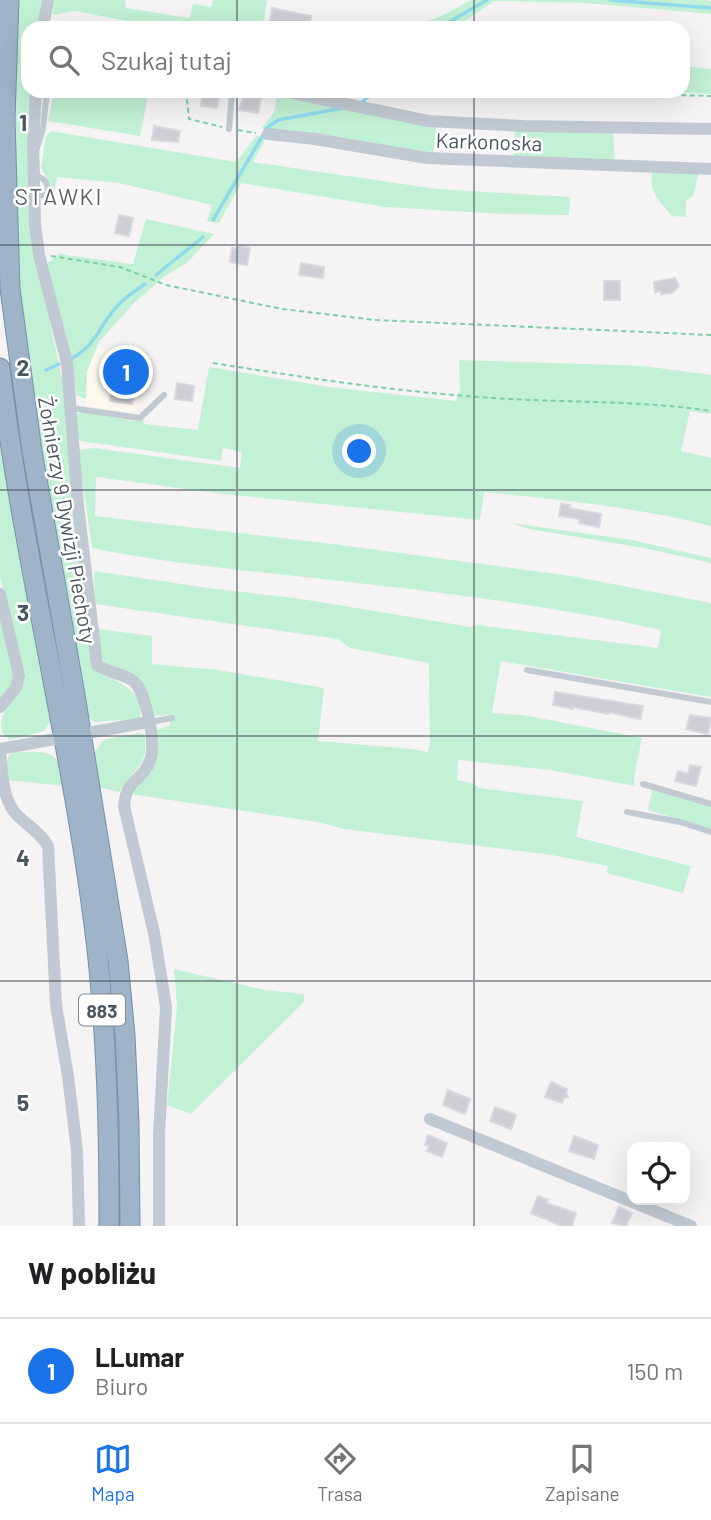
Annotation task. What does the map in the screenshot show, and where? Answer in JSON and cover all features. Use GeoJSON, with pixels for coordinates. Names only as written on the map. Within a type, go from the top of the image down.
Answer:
{"type":"FeatureCollection","features":[{"type":"Feature","properties":{"kind":"highway","name":"Żołnierzy 9 Dywizji Piechoty"},"geometry":{"type":"LineString","coordinates":[[9,0],[5,119],[10,289],[73,737],[74,795],[96,942],[105,1038],[109,1226]]}},
{"type":"Feature","properties":{"kind":"highway","name":"Żołnierzy 9 Dywizji Piechoty"},"geometry":{"type":"LineString","coordinates":[[0,368],[12,453],[118,961],[129,1122],[130,1226]]}},
{"type":"Feature","properties":{"kind":"street"},"geometry":{"type":"LineString","coordinates":[[44,21],[48,0]]}},
{"type":"Feature","properties":{"kind":"street"},"geometry":{"type":"LineString","coordinates":[[36,98],[33,197],[39,255],[67,363],[78,506],[97,665],[106,672],[132,680],[141,689],[153,748],[150,762],[141,775],[128,786],[124,806],[154,933],[166,1007],[159,1135],[159,1226]]}},
{"type":"Feature","properties":{"kind":"street","name":"Karkonoska"},"geometry":{"type":"LineString","coordinates":[[317,98],[428,121],[523,126],[711,129]]}},
{"type":"Feature","properties":{"kind":"street","name":"Karkonoska"},"geometry":{"type":"LineString","coordinates":[[268,134],[427,158],[711,169]]}},
{"type":"Feature","properties":{"kind":"street"},"geometry":{"type":"LineString","coordinates":[[0,594],[19,675],[16,688],[0,707]]}},
{"type":"Feature","properties":{"kind":"street"},"geometry":{"type":"LineString","coordinates":[[79,1226],[77,1151],[56,1005],[48,846],[42,836],[14,813],[8,801],[0,750],[148,722]]}},
{"type":"Feature","properties":{"kind":"street"},"geometry":{"type":"LineString","coordinates":[[430,1119],[691,1226]]}},
{"type":"Feature","properties":{"kind":"lane"},"geometry":{"type":"LineString","coordinates":[[33,197],[48,194],[48,184],[44,178],[37,176],[37,150],[46,98]]}},
{"type":"Feature","properties":{"kind":"lane"},"geometry":{"type":"LineString","coordinates":[[229,129],[232,98]]}},
{"type":"Feature","properties":{"kind":"lane"},"geometry":{"type":"LineString","coordinates":[[71,408],[140,418],[164,395]]}},
{"type":"Feature","properties":{"kind":"lane"},"geometry":{"type":"LineString","coordinates":[[527,670],[711,702]]}},
{"type":"Feature","properties":{"kind":"lane"},"geometry":{"type":"LineString","coordinates":[[148,722],[172,718]]}},
{"type":"Feature","properties":{"kind":"lane"},"geometry":{"type":"LineString","coordinates":[[643,784],[711,804]]}},
{"type":"Feature","properties":{"kind":"lane"},"geometry":{"type":"LineString","coordinates":[[627,812],[680,822],[711,832]]}},
{"type":"Feature","properties":{"kind":"path"},"geometry":{"type":"LineString","coordinates":[[690,95],[711,96]]}},
{"type":"Feature","properties":{"kind":"path"},"geometry":{"type":"LineString","coordinates":[[186,98],[188,119],[252,133]]}},
{"type":"Feature","properties":{"kind":"path"},"geometry":{"type":"LineString","coordinates":[[39,255],[120,267],[166,285],[282,309],[389,321],[711,335]]}},
{"type":"Feature","properties":{"kind":"path"},"geometry":{"type":"LineString","coordinates":[[213,363],[305,378],[477,397],[554,402],[631,402],[711,411]]}},
{"type":"Feature","properties":{"kind":"shaded area"},"geometry":{"type":"Polygon","coordinates":[[[98,348],[151,356],[135,412],[86,406],[87,371],[98,348]]]}},
{"type":"Feature","properties":{"kind":"green space"},"geometry":{"type":"Polygon","coordinates":[[[16,0],[43,0],[39,21],[21,21],[21,98],[32,98],[33,246],[65,392],[101,674],[130,689],[138,701],[140,718],[95,722],[84,715],[44,478],[15,278],[12,194],[16,0]]]}},
{"type":"Feature","properties":{"kind":"green space"},"geometry":{"type":"Polygon","coordinates":[[[52,0],[125,0],[126,8],[189,18],[193,4],[211,7],[213,0],[267,0],[264,21],[127,21],[75,11],[53,15],[52,0]]]}},
{"type":"Feature","properties":{"kind":"green space"},"geometry":{"type":"Polygon","coordinates":[[[471,0],[711,1],[711,14],[586,3],[494,1],[465,21],[427,21],[471,0]]]}},
{"type":"Feature","properties":{"kind":"green space"},"geometry":{"type":"Polygon","coordinates":[[[690,67],[711,69],[711,94],[690,93],[690,67]]]}},
{"type":"Feature","properties":{"kind":"green space"},"geometry":{"type":"Polygon","coordinates":[[[53,98],[148,98],[140,136],[48,121],[53,98]]]}},
{"type":"Feature","properties":{"kind":"green space"},"geometry":{"type":"Polygon","coordinates":[[[276,98],[297,98],[436,126],[433,155],[261,129],[274,112],[276,98]]]}},
{"type":"Feature","properties":{"kind":"green space"},"geometry":{"type":"Polygon","coordinates":[[[515,130],[613,131],[615,162],[514,157],[515,130]]]}},
{"type":"Feature","properties":{"kind":"green space"},"geometry":{"type":"Polygon","coordinates":[[[51,131],[236,162],[256,136],[266,138],[253,162],[437,189],[570,197],[569,215],[385,207],[241,183],[219,223],[207,221],[212,205],[119,183],[57,177],[55,189],[52,189],[41,167],[46,136],[51,131]]]}},
{"type":"Feature","properties":{"kind":"green space"},"geometry":{"type":"Polygon","coordinates":[[[652,172],[699,173],[693,196],[686,201],[686,217],[672,216],[660,201],[652,186],[652,172]]]}},
{"type":"Feature","properties":{"kind":"green space"},"geometry":{"type":"Polygon","coordinates":[[[146,219],[214,234],[187,263],[165,276],[133,304],[99,342],[87,371],[86,399],[76,395],[65,331],[45,265],[59,254],[133,264],[146,219]]]}},
{"type":"Feature","properties":{"kind":"green space"},"geometry":{"type":"Polygon","coordinates":[[[459,360],[643,366],[711,375],[711,414],[690,411],[681,451],[711,458],[711,526],[627,509],[484,492],[480,520],[224,494],[96,477],[95,516],[571,576],[711,603],[711,697],[501,661],[492,713],[524,715],[642,738],[634,778],[635,786],[550,770],[458,760],[457,780],[473,783],[479,788],[583,801],[576,837],[691,866],[683,893],[607,873],[608,866],[552,855],[344,829],[318,822],[130,794],[155,731],[170,725],[170,715],[155,716],[151,703],[102,660],[98,629],[152,636],[152,664],[218,670],[324,688],[318,741],[428,752],[429,663],[350,648],[338,639],[95,604],[94,571],[295,598],[471,627],[477,625],[658,648],[661,630],[587,615],[440,593],[194,564],[92,548],[78,450],[94,448],[240,468],[242,452],[223,448],[221,461],[81,441],[76,436],[76,414],[83,412],[143,420],[144,424],[198,430],[209,367],[329,387],[456,401],[460,390],[459,360]]]}},
{"type":"Feature","properties":{"kind":"green space"},"geometry":{"type":"Polygon","coordinates":[[[0,434],[52,718],[44,731],[10,740],[2,733],[1,721],[6,708],[21,692],[25,673],[0,577],[0,434]]]}},
{"type":"Feature","properties":{"kind":"green space"},"geometry":{"type":"Polygon","coordinates":[[[511,523],[632,540],[711,558],[711,563],[644,548],[529,529],[511,523]]]}},
{"type":"Feature","properties":{"kind":"green space"},"geometry":{"type":"Polygon","coordinates":[[[0,610],[15,680],[0,702],[0,610]]]}},
{"type":"Feature","properties":{"kind":"green space"},"geometry":{"type":"Polygon","coordinates":[[[144,734],[146,744],[139,766],[119,792],[98,787],[92,756],[103,740],[144,734]]]}},
{"type":"Feature","properties":{"kind":"green space"},"geometry":{"type":"Polygon","coordinates":[[[16,752],[40,752],[56,759],[64,786],[7,780],[8,756],[16,752]]]}},
{"type":"Feature","properties":{"kind":"green space"},"geometry":{"type":"Polygon","coordinates":[[[652,790],[711,807],[711,829],[648,810],[652,790]]]}},
{"type":"Feature","properties":{"kind":"green space"},"geometry":{"type":"Polygon","coordinates":[[[174,969],[265,990],[304,994],[304,1002],[191,1114],[167,1105],[177,1007],[174,969]]]}},
{"type":"Feature","properties":{"kind":"building"},"geometry":{"type":"Polygon","coordinates":[[[272,8],[311,16],[310,21],[270,21],[272,8]]]}},
{"type":"Feature","properties":{"kind":"building"},"geometry":{"type":"Polygon","coordinates":[[[202,98],[219,98],[217,108],[201,106],[202,98]]]}},
{"type":"Feature","properties":{"kind":"building"},"geometry":{"type":"Polygon","coordinates":[[[243,98],[261,98],[258,113],[239,110],[243,98]]]}},
{"type":"Feature","properties":{"kind":"building"},"geometry":{"type":"Polygon","coordinates":[[[154,126],[180,131],[178,142],[152,140],[154,126]]]}},
{"type":"Feature","properties":{"kind":"building"},"geometry":{"type":"Polygon","coordinates":[[[119,215],[133,218],[129,236],[115,233],[119,215]]]}},
{"type":"Feature","properties":{"kind":"building"},"geometry":{"type":"Polygon","coordinates":[[[237,245],[250,248],[247,265],[230,262],[232,248],[237,249],[237,245]]]}},
{"type":"Feature","properties":{"kind":"building"},"geometry":{"type":"Polygon","coordinates":[[[301,263],[324,267],[323,278],[299,275],[301,263]]]}},
{"type":"Feature","properties":{"kind":"building"},"geometry":{"type":"Polygon","coordinates":[[[675,278],[679,286],[672,293],[655,292],[654,282],[675,278]]]}},
{"type":"Feature","properties":{"kind":"building"},"geometry":{"type":"Polygon","coordinates":[[[604,281],[620,281],[620,300],[604,300],[604,281]]]}},
{"type":"Feature","properties":{"kind":"building"},"geometry":{"type":"Polygon","coordinates":[[[115,356],[141,360],[132,404],[110,401],[115,356]]]}},
{"type":"Feature","properties":{"kind":"building"},"geometry":{"type":"Polygon","coordinates":[[[177,383],[194,386],[192,401],[175,399],[177,383]]]}},
{"type":"Feature","properties":{"kind":"building"},"geometry":{"type":"Polygon","coordinates":[[[561,504],[601,514],[599,527],[579,523],[580,519],[559,516],[561,504]]]}},
{"type":"Feature","properties":{"kind":"building"},"geometry":{"type":"Polygon","coordinates":[[[555,692],[643,706],[640,719],[553,705],[555,692]]]}},
{"type":"Feature","properties":{"kind":"building"},"geometry":{"type":"Polygon","coordinates":[[[690,715],[711,718],[708,734],[686,729],[690,715]]]}},
{"type":"Feature","properties":{"kind":"building"},"geometry":{"type":"Polygon","coordinates":[[[690,765],[701,767],[696,786],[675,781],[678,771],[688,774],[690,765]]]}},
{"type":"Feature","properties":{"kind":"building"},"geometry":{"type":"Polygon","coordinates":[[[551,1082],[567,1089],[568,1097],[564,1098],[562,1103],[545,1097],[551,1082]]]}},
{"type":"Feature","properties":{"kind":"building"},"geometry":{"type":"Polygon","coordinates":[[[448,1090],[470,1099],[465,1114],[443,1105],[448,1090]]]}},
{"type":"Feature","properties":{"kind":"building"},"geometry":{"type":"Polygon","coordinates":[[[495,1107],[516,1115],[511,1129],[490,1121],[495,1107]]]}},
{"type":"Feature","properties":{"kind":"building"},"geometry":{"type":"Polygon","coordinates":[[[428,1135],[447,1143],[442,1157],[427,1151],[429,1146],[425,1145],[428,1135]]]}},
{"type":"Feature","properties":{"kind":"building"},"geometry":{"type":"Polygon","coordinates":[[[574,1136],[598,1145],[594,1159],[569,1151],[574,1136]]]}},
{"type":"Feature","properties":{"kind":"building"},"geometry":{"type":"Polygon","coordinates":[[[538,1196],[548,1200],[546,1203],[576,1213],[572,1226],[562,1226],[531,1213],[538,1196]]]}},
{"type":"Feature","properties":{"kind":"building"},"geometry":{"type":"Polygon","coordinates":[[[619,1207],[632,1213],[626,1226],[612,1223],[619,1207]]]}},
{"type":"Feature","properties":{"kind":"waterway"},"geometry":{"type":"LineString","coordinates":[[451,21],[487,0]]}},
{"type":"Feature","properties":{"kind":"waterway"},"geometry":{"type":"LineString","coordinates":[[610,0],[711,8]]}},
{"type":"Feature","properties":{"kind":"waterway"},"geometry":{"type":"LineString","coordinates":[[361,103],[367,98]]}},
{"type":"Feature","properties":{"kind":"waterway"},"geometry":{"type":"LineString","coordinates":[[213,220],[267,128],[278,120],[343,108]]}},
{"type":"Feature","properties":{"kind":"waterway"},"geometry":{"type":"LineString","coordinates":[[156,275],[203,237]]}},
{"type":"Feature","properties":{"kind":"waterway"},"geometry":{"type":"LineString","coordinates":[[72,358],[88,346],[122,301],[145,284]]}},
{"type":"Feature","properties":{"kind":"waterway"},"geometry":{"type":"LineString","coordinates":[[46,370],[59,364]]}},
{"type":"Feature","properties":{"kind":"place","name":"LLumar"},"geometry":{"type":"Point","coordinates":[126,372]}},
{"type":"Feature","properties":{"kind":"district","name":"STAWKI"},"geometry":{"type":"Point","coordinates":[59,196]}}]}
